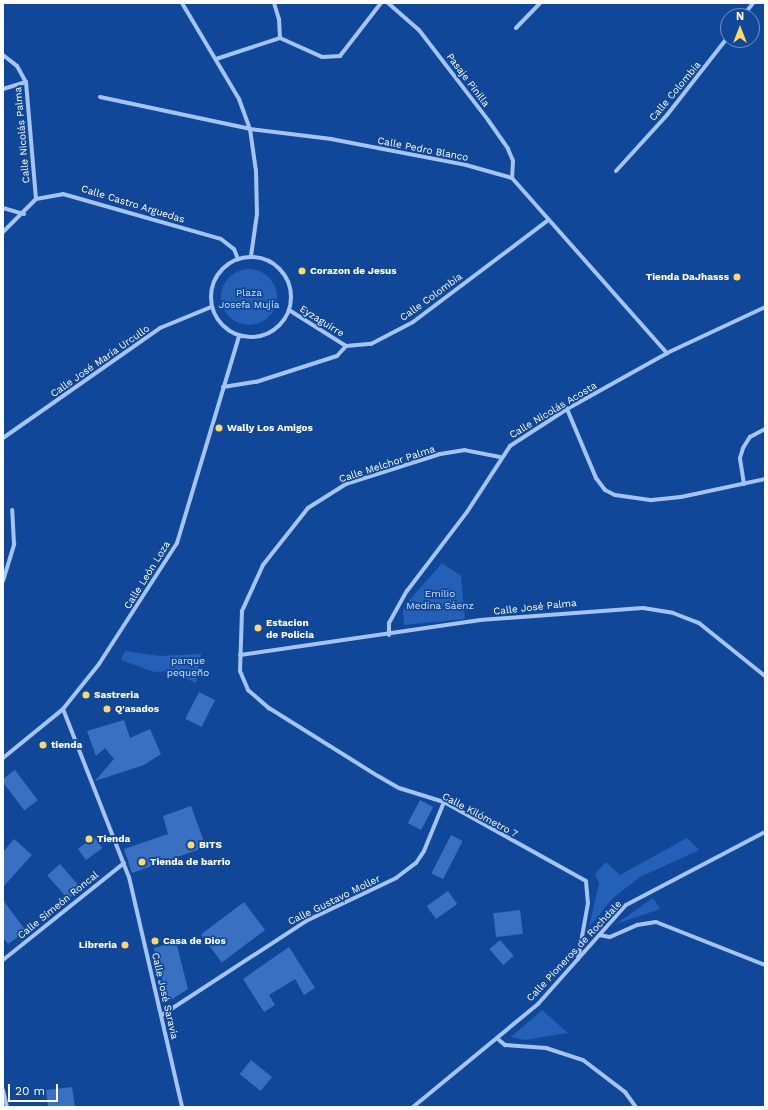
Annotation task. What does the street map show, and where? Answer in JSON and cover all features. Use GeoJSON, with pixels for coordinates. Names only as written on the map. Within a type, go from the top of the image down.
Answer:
{"type":"FeatureCollection","features":[{"type":"Feature","properties":{"kind":"street"},"geometry":{"type":"LineString","coordinates":[[182,3],[239,99],[250,129],[256,171],[257,214],[251,256]]}},
{"type":"Feature","properties":{"kind":"street"},"geometry":{"type":"LineString","coordinates":[[274,3],[280,38]]}},
{"type":"Feature","properties":{"kind":"street"},"geometry":{"type":"LineString","coordinates":[[216,59],[280,38],[322,58],[340,56],[381,3]]}},
{"type":"Feature","properties":{"kind":"street","name":"Pasaje Pinilla"},"geometry":{"type":"LineString","coordinates":[[388,3],[419,30],[488,120],[508,149],[513,161],[512,178]]}},
{"type":"Feature","properties":{"kind":"street"},"geometry":{"type":"LineString","coordinates":[[516,28],[540,3]]}},
{"type":"Feature","properties":{"kind":"street","name":"Calle Colombia"},"geometry":{"type":"LineString","coordinates":[[616,171],[667,115],[720,48]]}},
{"type":"Feature","properties":{"kind":"street","name":"Calle Nicolás Palma"},"geometry":{"type":"LineString","coordinates":[[3,55],[17,66],[26,82],[36,199]]}},
{"type":"Feature","properties":{"kind":"street"},"geometry":{"type":"LineString","coordinates":[[3,89],[26,82]]}},
{"type":"Feature","properties":{"kind":"street","name":"Calle Pedro Blanco"},"geometry":{"type":"LineString","coordinates":[[100,97],[250,129],[331,139],[466,165],[512,178],[521,185],[547,221],[667,353]]}},
{"type":"Feature","properties":{"kind":"street","name":"Calle Castro Arguedas"},"geometry":{"type":"LineString","coordinates":[[36,199],[53,194],[77,195],[221,239],[231,246],[238,259]]}},
{"type":"Feature","properties":{"kind":"street"},"geometry":{"type":"LineString","coordinates":[[3,232],[24,214],[36,199]]}},
{"type":"Feature","properties":{"kind":"street"},"geometry":{"type":"LineString","coordinates":[[3,208],[24,214]]}},
{"type":"Feature","properties":{"kind":"street","name":"Calle Colombia"},"geometry":{"type":"LineString","coordinates":[[346,346],[371,344],[413,322],[547,221]]}},
{"type":"Feature","properties":{"kind":"street"},"geometry":{"type":"LineString","coordinates":[[251,256],[275,265],[284,274],[291,298],[289,310],[274,330],[262,336],[239,336],[226,329],[211,306],[212,284],[218,273],[238,259],[251,256]]}},
{"type":"Feature","properties":{"kind":"street","name":"Calle José María Urcullo"},"geometry":{"type":"LineString","coordinates":[[3,438],[160,328],[211,306]]}},
{"type":"Feature","properties":{"kind":"street","name":"Calle Nicolás Acosta"},"geometry":{"type":"LineString","coordinates":[[389,635],[389,623],[407,591],[467,512],[500,457],[510,446],[567,409],[667,353],[765,307]]}},
{"type":"Feature","properties":{"kind":"street","name":"Eyzaguirre"},"geometry":{"type":"LineString","coordinates":[[289,310],[346,346]]}},
{"type":"Feature","properties":{"kind":"street","name":"Calle León Loza"},"geometry":{"type":"LineString","coordinates":[[3,758],[62,709],[99,664],[177,542],[239,336]]}},
{"type":"Feature","properties":{"kind":"street"},"geometry":{"type":"LineString","coordinates":[[223,387],[256,382],[337,356],[346,346]]}},
{"type":"Feature","properties":{"kind":"street"},"geometry":{"type":"LineString","coordinates":[[567,409],[596,478],[605,490],[615,495],[652,500],[681,497],[765,479]]}},
{"type":"Feature","properties":{"kind":"street"},"geometry":{"type":"LineString","coordinates":[[744,484],[740,458],[743,448],[750,437],[765,429]]}},
{"type":"Feature","properties":{"kind":"street","name":"Calle Melchor Palma"},"geometry":{"type":"LineString","coordinates":[[240,656],[242,611],[251,589],[267,560],[308,508],[346,484],[440,454],[471,451],[500,457]]}},
{"type":"Feature","properties":{"kind":"street"},"geometry":{"type":"LineString","coordinates":[[3,581],[14,544],[12,510]]}},
{"type":"Feature","properties":{"kind":"street","name":"Calle José Palma"},"geometry":{"type":"LineString","coordinates":[[240,656],[389,635],[480,620],[643,608],[673,613],[699,623],[765,676]]}},
{"type":"Feature","properties":{"kind":"street","name":"Calle Kilómetro 7"},"geometry":{"type":"LineString","coordinates":[[240,656],[246,686],[269,708],[399,788],[444,802],[586,881],[588,903],[578,959]]}},
{"type":"Feature","properties":{"kind":"street","name":"Calle José Saravia"},"geometry":{"type":"LineString","coordinates":[[62,709],[124,863],[162,1015],[182,1107]]}},
{"type":"Feature","properties":{"kind":"street","name":"Calle Gustavo Moller"},"geometry":{"type":"LineString","coordinates":[[162,1015],[306,921],[396,878],[416,863],[424,851],[444,802]]}},
{"type":"Feature","properties":{"kind":"street","name":"Calle Pioneros de Rochdale"},"geometry":{"type":"LineString","coordinates":[[413,1107],[499,1040],[578,959],[626,905],[648,892],[765,832]]}},
{"type":"Feature","properties":{"kind":"street","name":"Calle Simeón Roncal"},"geometry":{"type":"LineString","coordinates":[[3,960],[124,863]]}},
{"type":"Feature","properties":{"kind":"street"},"geometry":{"type":"LineString","coordinates":[[599,935],[610,937],[637,925],[656,922],[765,965]]}},
{"type":"Feature","properties":{"kind":"street"},"geometry":{"type":"LineString","coordinates":[[499,1040],[505,1045],[546,1048],[583,1060],[625,1092],[636,1107]]}},
{"type":"Feature","properties":{"kind":"street"},"geometry":{"type":"LineString","coordinates":[[3,1090],[7,1107]]}},
{"type":"Feature","properties":{"kind":"green space","name":"Plaza Josefa Mujía"},"geometry":{"type":"Polygon","coordinates":[[[244,269],[254,269],[269,277],[275,286],[277,297],[275,308],[269,317],[254,325],[244,325],[233,320],[226,313],[221,302],[221,292],[226,281],[233,274],[244,269]]]}},
{"type":"Feature","properties":{"kind":"green space","name":"Emilio Medina Sáenz"},"geometry":{"type":"Polygon","coordinates":[[[442,563],[461,576],[465,619],[404,625],[403,611],[407,603],[442,563]]]}},
{"type":"Feature","properties":{"kind":"green space","name":"parque pequeño"},"geometry":{"type":"Polygon","coordinates":[[[125,651],[160,656],[201,654],[196,683],[171,671],[154,672],[121,660],[125,651]]]}},
{"type":"Feature","properties":{"kind":"green space"},"geometry":{"type":"Polygon","coordinates":[[[687,838],[699,850],[640,877],[613,898],[589,927],[599,883],[595,874],[606,862],[620,875],[687,838]]]}},
{"type":"Feature","properties":{"kind":"green space"},"geometry":{"type":"Polygon","coordinates":[[[653,898],[660,909],[616,924],[653,898]]]}},
{"type":"Feature","properties":{"kind":"green space"},"geometry":{"type":"Polygon","coordinates":[[[542,1010],[568,1033],[525,1040],[511,1037],[542,1010]]]}},
{"type":"Feature","properties":{"kind":"building"},"geometry":{"type":"Polygon","coordinates":[[[199,692],[215,700],[201,727],[185,719],[199,692]]]}},
{"type":"Feature","properties":{"kind":"building"},"geometry":{"type":"Polygon","coordinates":[[[124,720],[130,738],[150,729],[161,754],[144,765],[95,781],[114,759],[105,748],[96,756],[87,731],[124,720]]]}},
{"type":"Feature","properties":{"kind":"building"},"geometry":{"type":"Polygon","coordinates":[[[15,770],[38,800],[24,811],[3,782],[3,779],[15,770]]]}},
{"type":"Feature","properties":{"kind":"building"},"geometry":{"type":"Polygon","coordinates":[[[420,800],[433,807],[421,830],[408,823],[420,800]]]}},
{"type":"Feature","properties":{"kind":"building"},"geometry":{"type":"Polygon","coordinates":[[[191,806],[206,847],[132,873],[124,849],[168,834],[163,816],[191,806]]]}},
{"type":"Feature","properties":{"kind":"building"},"geometry":{"type":"Polygon","coordinates":[[[451,835],[463,841],[443,879],[431,873],[451,835]]]}},
{"type":"Feature","properties":{"kind":"building"},"geometry":{"type":"Polygon","coordinates":[[[94,837],[102,848],[86,860],[78,849],[94,837]]]}},
{"type":"Feature","properties":{"kind":"building"},"geometry":{"type":"Polygon","coordinates":[[[14,839],[32,855],[3,887],[3,852],[14,839]]]}},
{"type":"Feature","properties":{"kind":"building"},"geometry":{"type":"Polygon","coordinates":[[[60,864],[81,888],[68,899],[47,875],[60,864]]]}},
{"type":"Feature","properties":{"kind":"building"},"geometry":{"type":"Polygon","coordinates":[[[448,891],[457,904],[436,919],[427,906],[448,891]]]}},
{"type":"Feature","properties":{"kind":"building"},"geometry":{"type":"Polygon","coordinates":[[[3,900],[26,931],[8,944],[3,938],[3,900]]]}},
{"type":"Feature","properties":{"kind":"building"},"geometry":{"type":"Polygon","coordinates":[[[244,902],[265,930],[222,962],[201,934],[244,902]]]}},
{"type":"Feature","properties":{"kind":"building"},"geometry":{"type":"Polygon","coordinates":[[[520,910],[523,934],[496,937],[493,913],[520,910]]]}},
{"type":"Feature","properties":{"kind":"building"},"geometry":{"type":"Polygon","coordinates":[[[500,940],[514,956],[503,965],[489,949],[500,940]]]}},
{"type":"Feature","properties":{"kind":"building"},"geometry":{"type":"Polygon","coordinates":[[[176,942],[188,989],[168,1002],[154,948],[176,942]]]}},
{"type":"Feature","properties":{"kind":"building"},"geometry":{"type":"Polygon","coordinates":[[[289,947],[315,988],[304,995],[295,979],[269,995],[275,1005],[264,1012],[243,979],[289,947]]]}},
{"type":"Feature","properties":{"kind":"building"},"geometry":{"type":"Polygon","coordinates":[[[251,1060],[272,1077],[261,1091],[240,1074],[251,1060]]]}},
{"type":"Feature","properties":{"kind":"building"},"geometry":{"type":"Polygon","coordinates":[[[72,1087],[75,1107],[48,1107],[46,1090],[72,1087]]]}},
{"type":"Feature","properties":{"kind":"place","name":"Corazon de Jesus"},"geometry":{"type":"Point","coordinates":[302,271]}},
{"type":"Feature","properties":{"kind":"place","name":"Tienda DaJhasss"},"geometry":{"type":"Point","coordinates":[737,277]}},
{"type":"Feature","properties":{"kind":"place","name":"Wally Los Amigos"},"geometry":{"type":"Point","coordinates":[219,428]}},
{"type":"Feature","properties":{"kind":"place","name":"Estacion de Policia"},"geometry":{"type":"Point","coordinates":[258,628]}},
{"type":"Feature","properties":{"kind":"place","name":"Sastreria"},"geometry":{"type":"Point","coordinates":[86,695]}},
{"type":"Feature","properties":{"kind":"place","name":"Q'asados"},"geometry":{"type":"Point","coordinates":[107,709]}},
{"type":"Feature","properties":{"kind":"place","name":"tienda"},"geometry":{"type":"Point","coordinates":[43,745]}},
{"type":"Feature","properties":{"kind":"place","name":"Tienda"},"geometry":{"type":"Point","coordinates":[89,839]}},
{"type":"Feature","properties":{"kind":"place","name":"BITS"},"geometry":{"type":"Point","coordinates":[191,845]}},
{"type":"Feature","properties":{"kind":"place","name":"Tienda de barrio"},"geometry":{"type":"Point","coordinates":[142,862]}},
{"type":"Feature","properties":{"kind":"place","name":"Casa de Dios"},"geometry":{"type":"Point","coordinates":[155,941]}},
{"type":"Feature","properties":{"kind":"place","name":"Libreria"},"geometry":{"type":"Point","coordinates":[125,945]}}]}
